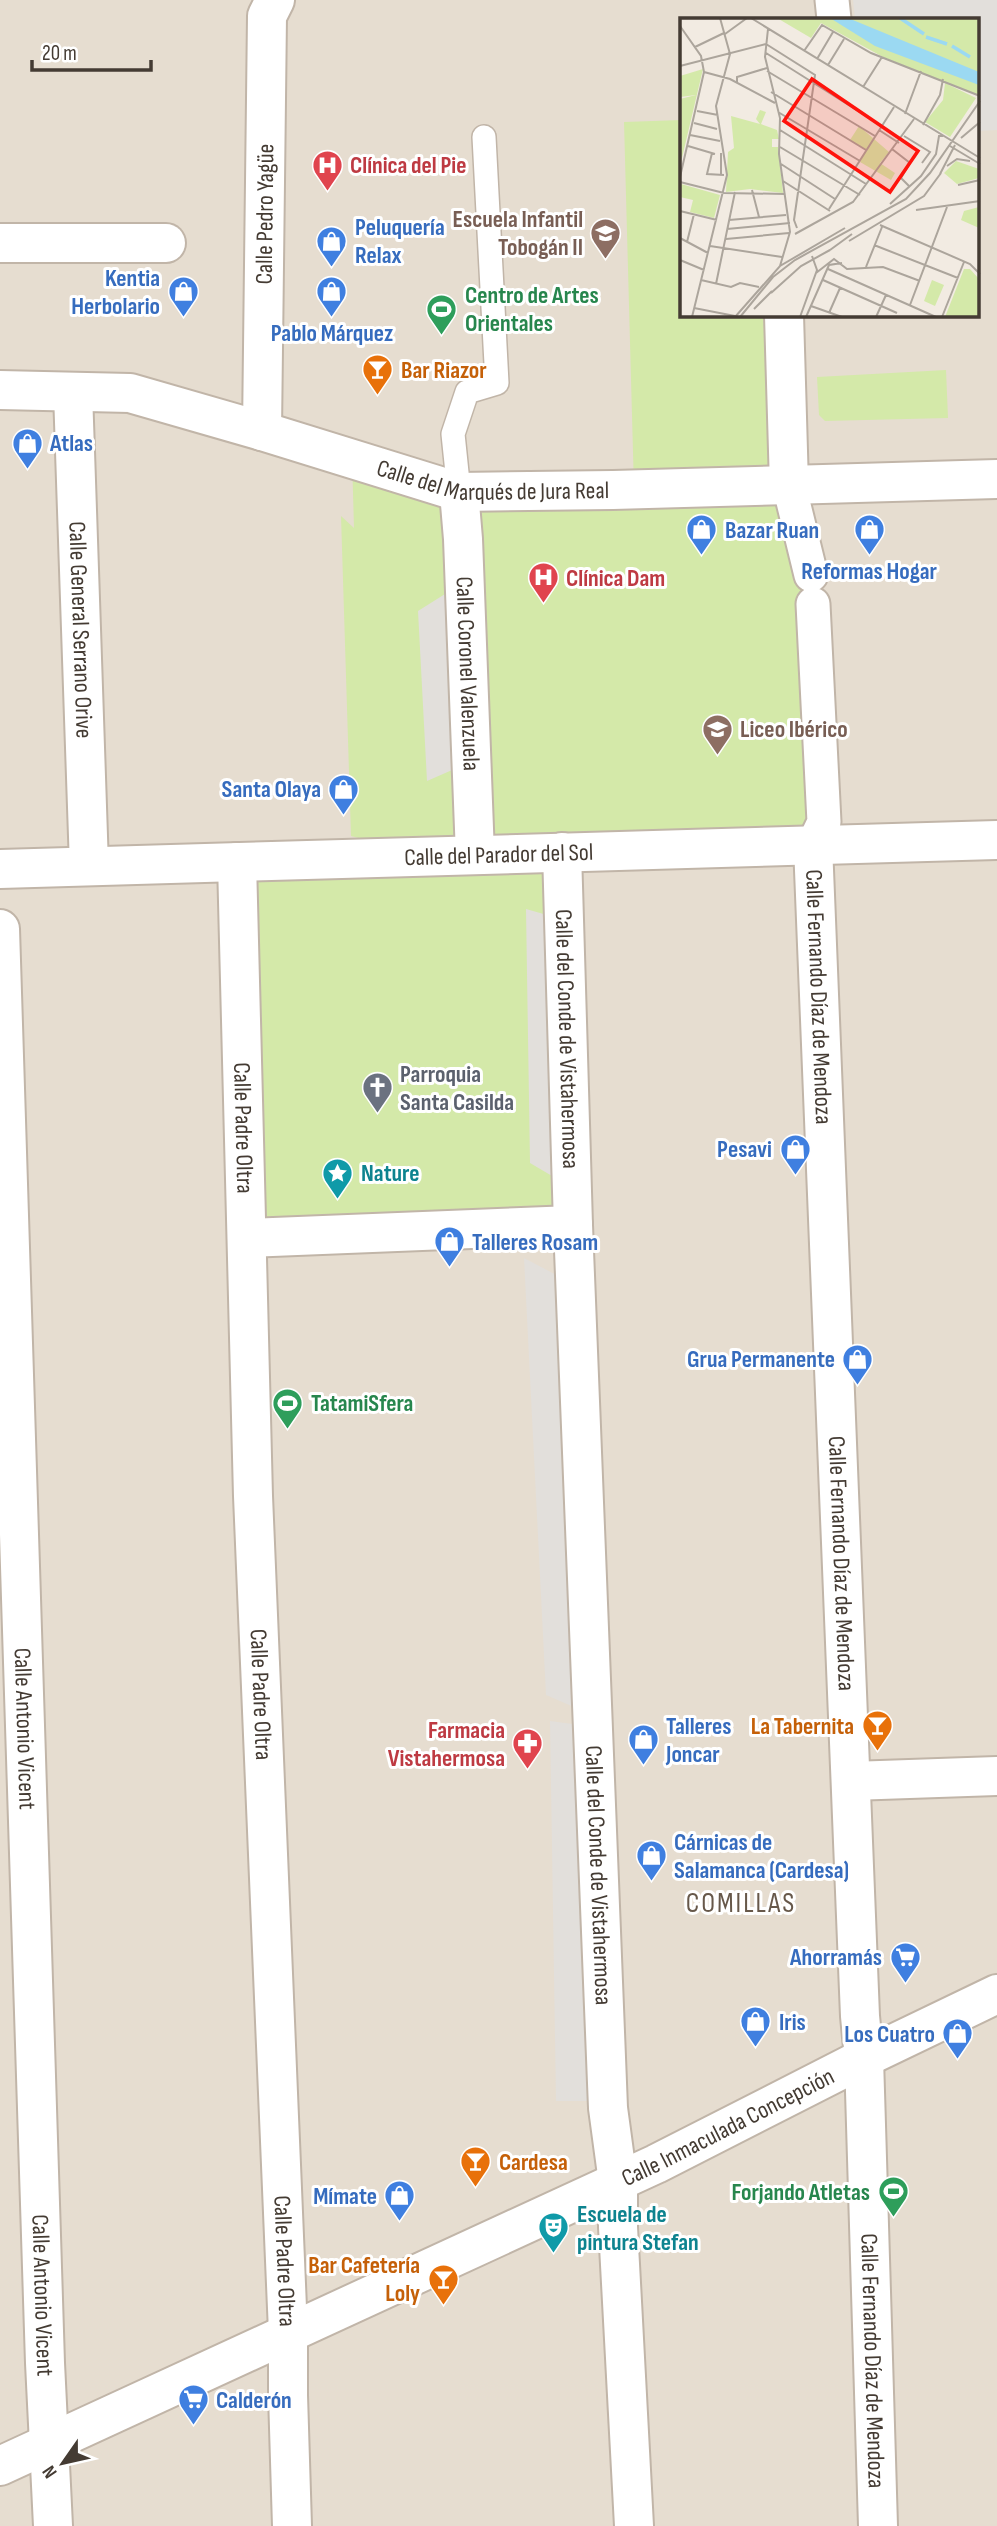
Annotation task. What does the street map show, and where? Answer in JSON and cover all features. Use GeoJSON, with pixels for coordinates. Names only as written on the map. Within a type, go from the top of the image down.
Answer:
{"type":"FeatureCollection","features":[{"type":"Feature","properties":{"kind":"street","name":"Calle Pedro Yagüe"},"geometry":{"type":"LineString","coordinates":[[262,431],[267,16],[275,0]]}},
{"type":"Feature","properties":{"kind":"street"},"geometry":{"type":"LineString","coordinates":[[832,0],[834,18]]}},
{"type":"Feature","properties":{"kind":"street"},"geometry":{"type":"LineString","coordinates":[[0,243],[166,243]]}},
{"type":"Feature","properties":{"kind":"street","name":"Calle Fernando Díaz de Mendoza"},"geometry":{"type":"LineString","coordinates":[[784,317],[789,485],[812,590],[824,822],[813,845],[860,2015],[864,2058],[878,2526]]}},
{"type":"Feature","properties":{"kind":"street","name":"Calle del Marqués de Jura Real"},"geometry":{"type":"LineString","coordinates":[[0,390],[130,393],[459,492],[997,478]]}},
{"type":"Feature","properties":{"kind":"street","name":"Calle General Serrano Orive"},"geometry":{"type":"LineString","coordinates":[[73,392],[89,866]]}},
{"type":"Feature","properties":{"kind":"street","name":"Calle Coronel Valenzuela"},"geometry":{"type":"LineString","coordinates":[[459,492],[475,855]]}},
{"type":"Feature","properties":{"kind":"street","name":"Calle del Parador del Sol"},"geometry":{"type":"LineString","coordinates":[[0,869],[997,840]]}},
{"type":"Feature","properties":{"kind":"street","name":"Calle del Conde de Vistahermosa"},"geometry":{"type":"LineString","coordinates":[[562,852],[573,1225],[608,2108],[618,2182],[634,2526]]}},
{"type":"Feature","properties":{"kind":"street","name":"Calle Padre Oltra"},"geometry":{"type":"LineString","coordinates":[[237,862],[253,1496],[288,2332],[292,2526]]}},
{"type":"Feature","properties":{"kind":"street","name":"Calle Antonio Vicent"},"geometry":{"type":"LineString","coordinates":[[0,929],[45,2350],[53,2526]]}},
{"type":"Feature","properties":{"kind":"street"},"geometry":{"type":"LineString","coordinates":[[248,1238],[573,1225]]}},
{"type":"Feature","properties":{"kind":"street"},"geometry":{"type":"LineString","coordinates":[[851,1781],[997,1776]]}},
{"type":"Feature","properties":{"kind":"street","name":"Calle Inmaculada Concepción"},"geometry":{"type":"LineString","coordinates":[[0,2466],[618,2182],[997,1994]]}},
{"type":"Feature","properties":{"kind":"lane"},"geometry":{"type":"LineString","coordinates":[[459,492],[453,434],[467,392],[497,383],[484,137]]}},
{"type":"Feature","properties":{"kind":"shaded area"},"geometry":{"type":"Polygon","coordinates":[[[0,0],[997,0],[997,2526],[0,2526],[0,0]]]}},
{"type":"Feature","properties":{"kind":"shaded area"},"geometry":{"type":"Polygon","coordinates":[[[853,0],[997,0],[997,130],[979,131],[979,18],[855,18],[853,0]]]}},
{"type":"Feature","properties":{"kind":"shaded area"},"geometry":{"type":"Polygon","coordinates":[[[453,589],[459,767],[427,781],[418,611],[453,589]]]}},
{"type":"Feature","properties":{"kind":"shaded area"},"geometry":{"type":"Polygon","coordinates":[[[526,909],[554,917],[564,1183],[530,1163],[526,909]]]}},
{"type":"Feature","properties":{"kind":"shaded area"},"geometry":{"type":"Polygon","coordinates":[[[524,1258],[564,1279],[583,1711],[546,1695],[524,1258]]]}},
{"type":"Feature","properties":{"kind":"shaded area"},"geometry":{"type":"Polygon","coordinates":[[[550,1721],[580,1725],[592,2101],[556,2101],[550,1721]]]}},
{"type":"Feature","properties":{"kind":"green space"},"geometry":{"type":"Polygon","coordinates":[[[680,120],[680,317],[784,317],[811,575],[813,845],[562,852],[573,1225],[248,1238],[237,862],[422,855],[351,836],[341,516],[354,528],[352,458],[459,492],[634,489],[624,122],[680,120]]]}},
{"type":"Feature","properties":{"kind":"green space"},"geometry":{"type":"Polygon","coordinates":[[[946,370],[948,418],[825,421],[819,415],[817,377],[946,370]]]}},
{"type":"Feature","properties":{"kind":"place","name":"Clínica del Pie"},"geometry":{"type":"Point","coordinates":[327,192]}},
{"type":"Feature","properties":{"kind":"place","name":"Escuela Infantil Tobogán II"},"geometry":{"type":"Point","coordinates":[606,260]}},
{"type":"Feature","properties":{"kind":"place","name":"Peluquería Relax"},"geometry":{"type":"Point","coordinates":[332,268]}},
{"type":"Feature","properties":{"kind":"place","name":"Pablo Márquez"},"geometry":{"type":"Point","coordinates":[332,318]}},
{"type":"Feature","properties":{"kind":"place","name":"Kentia Herbolario"},"geometry":{"type":"Point","coordinates":[183,319]}},
{"type":"Feature","properties":{"kind":"place","name":"Centro de Artes Orientales"},"geometry":{"type":"Point","coordinates":[442,336]}},
{"type":"Feature","properties":{"kind":"place","name":"Bar Riazor"},"geometry":{"type":"Point","coordinates":[378,397]}},
{"type":"Feature","properties":{"kind":"place","name":"Atlas"},"geometry":{"type":"Point","coordinates":[27,470]}},
{"type":"Feature","properties":{"kind":"place","name":"Reformas Hogar"},"geometry":{"type":"Point","coordinates":[869,556]}},
{"type":"Feature","properties":{"kind":"place","name":"Bazar Ruan"},"geometry":{"type":"Point","coordinates":[702,557]}},
{"type":"Feature","properties":{"kind":"place","name":"Clínica Dam"},"geometry":{"type":"Point","coordinates":[543,605]}},
{"type":"Feature","properties":{"kind":"place","name":"Liceo Ibérico"},"geometry":{"type":"Point","coordinates":[717,756]}},
{"type":"Feature","properties":{"kind":"place","name":"Santa Olaya"},"geometry":{"type":"Point","coordinates":[344,816]}},
{"type":"Feature","properties":{"kind":"place","name":"Parroquia Santa Casilda"},"geometry":{"type":"Point","coordinates":[377,1115]}},
{"type":"Feature","properties":{"kind":"place","name":"Pesavi"},"geometry":{"type":"Point","coordinates":[795,1176]}},
{"type":"Feature","properties":{"kind":"place","name":"Nature"},"geometry":{"type":"Point","coordinates":[338,1200]}},
{"type":"Feature","properties":{"kind":"place","name":"Talleres Rosam"},"geometry":{"type":"Point","coordinates":[449,1269]}},
{"type":"Feature","properties":{"kind":"place","name":"Grua Permanente"},"geometry":{"type":"Point","coordinates":[858,1386]}},
{"type":"Feature","properties":{"kind":"place","name":"TatamiSfera"},"geometry":{"type":"Point","coordinates":[288,1430]}},
{"type":"Feature","properties":{"kind":"place","name":"La Tabernita"},"geometry":{"type":"Point","coordinates":[877,1753]}},
{"type":"Feature","properties":{"kind":"place","name":"Talleres Joncar"},"geometry":{"type":"Point","coordinates":[643,1767]}},
{"type":"Feature","properties":{"kind":"place","name":"Farmacia Vistahermosa"},"geometry":{"type":"Point","coordinates":[528,1771]}},
{"type":"Feature","properties":{"kind":"place","name":"Cárnicas de Salamanca (Cardesa)"},"geometry":{"type":"Point","coordinates":[651,1883]}},
{"type":"Feature","properties":{"kind":"place","name":"Ahorramás"},"geometry":{"type":"Point","coordinates":[905,1984]}},
{"type":"Feature","properties":{"kind":"place","name":"Iris"},"geometry":{"type":"Point","coordinates":[756,2049]}},
{"type":"Feature","properties":{"kind":"place","name":"Los Cuatro"},"geometry":{"type":"Point","coordinates":[958,2061]}},
{"type":"Feature","properties":{"kind":"place","name":"Cardesa"},"geometry":{"type":"Point","coordinates":[476,2189]}},
{"type":"Feature","properties":{"kind":"place","name":"Forjando Atletas"},"geometry":{"type":"Point","coordinates":[893,2219]}},
{"type":"Feature","properties":{"kind":"place","name":"Mímate"},"geometry":{"type":"Point","coordinates":[400,2223]}},
{"type":"Feature","properties":{"kind":"place","name":"Escuela de pintura Stefan"},"geometry":{"type":"Point","coordinates":[554,2255]}},
{"type":"Feature","properties":{"kind":"place","name":"Bar Cafetería Loly"},"geometry":{"type":"Point","coordinates":[443,2306]}},
{"type":"Feature","properties":{"kind":"place","name":"Calderón"},"geometry":{"type":"Point","coordinates":[193,2427]}},
{"type":"Feature","properties":{"kind":"district","name":"COMILLAS"},"geometry":{"type":"Point","coordinates":[741,1903]}}]}
